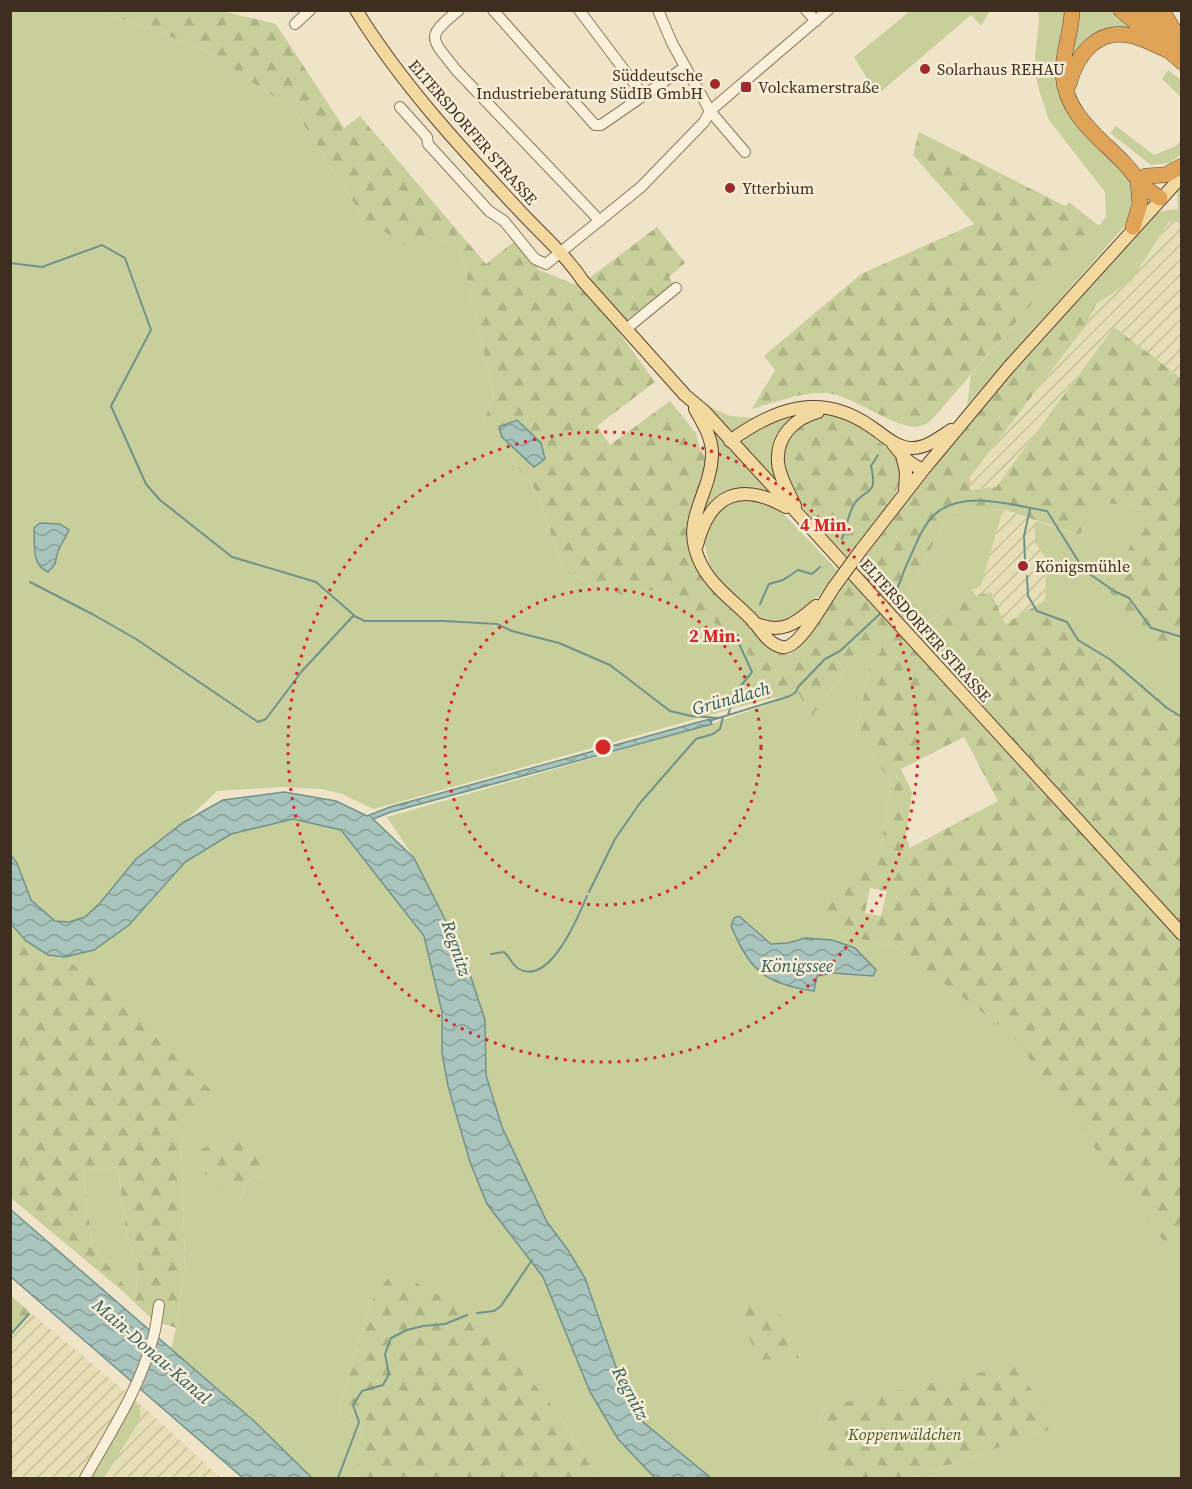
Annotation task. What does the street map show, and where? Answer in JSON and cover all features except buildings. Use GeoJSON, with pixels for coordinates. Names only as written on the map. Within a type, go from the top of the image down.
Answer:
{"type":"FeatureCollection","features":[{"type":"Feature","properties":{"kind":"highway"},"geometry":{"type":"LineString","coordinates":[[1072,10],[1063,74],[1066,92],[1078,117],[1125,164],[1142,179],[1155,185],[1161,196]]}},
{"type":"Feature","properties":{"kind":"highway"},"geometry":{"type":"LineString","coordinates":[[1121,10],[1177,46]]}},
{"type":"Feature","properties":{"kind":"highway"},"geometry":{"type":"LineString","coordinates":[[1141,10],[1177,46]]}},
{"type":"Feature","properties":{"kind":"highway"},"geometry":{"type":"LineString","coordinates":[[1161,10],[1182,62]]}},
{"type":"Feature","properties":{"kind":"highway"},"geometry":{"type":"LineString","coordinates":[[1066,92],[1073,69],[1081,54],[1091,44],[1104,37],[1132,35],[1177,46]]}},
{"type":"Feature","properties":{"kind":"highway"},"geometry":{"type":"LineString","coordinates":[[1142,179],[1165,175],[1182,166]]}},
{"type":"Feature","properties":{"kind":"highway"},"geometry":{"type":"LineString","coordinates":[[1133,227],[1140,204],[1142,179]]}},
{"type":"Feature","properties":{"kind":"main road","name":"ELTERSDORFER STRASSE"},"geometry":{"type":"LineString","coordinates":[[356,10],[376,42],[411,88],[518,209],[690,390],[704,411],[730,441],[1182,934]]}},
{"type":"Feature","properties":{"kind":"main road"},"geometry":{"type":"LineString","coordinates":[[690,400],[711,442],[712,455],[710,471],[693,521],[692,535],[702,565],[732,603],[769,639],[777,645],[788,647],[797,640],[905,492],[967,416],[1049,320],[1161,196],[1182,176]]}},
{"type":"Feature","properties":{"kind":"main road","name":"ELTERSDORFER STRASSE"},"geometry":{"type":"LineString","coordinates":[[629,326],[690,400],[704,411]]}},
{"type":"Feature","properties":{"kind":"main road"},"geometry":{"type":"LineString","coordinates":[[730,441],[755,424],[777,414],[800,407],[830,408],[845,411],[857,417],[904,451],[916,467],[924,469]]}},
{"type":"Feature","properties":{"kind":"main road"},"geometry":{"type":"LineString","coordinates":[[800,516],[778,463],[779,450],[783,436],[803,416],[830,408]]}},
{"type":"Feature","properties":{"kind":"main road"},"geometry":{"type":"LineString","coordinates":[[904,451],[932,442],[967,416]]}},
{"type":"Feature","properties":{"kind":"main road"},"geometry":{"type":"LineString","coordinates":[[904,451],[905,492]]}},
{"type":"Feature","properties":{"kind":"main road"},"geometry":{"type":"LineString","coordinates":[[696,548],[706,516],[723,500],[735,496],[755,494],[769,497],[800,516]]}},
{"type":"Feature","properties":{"kind":"main road"},"geometry":{"type":"LineString","coordinates":[[754,622],[773,629],[783,628],[805,616],[826,598]]}},
{"type":"Feature","properties":{"kind":"street"},"geometry":{"type":"LineString","coordinates":[[295,24],[309,10]]}},
{"type":"Feature","properties":{"kind":"street"},"geometry":{"type":"LineString","coordinates":[[493,10],[595,125],[601,125],[685,67]]}},
{"type":"Feature","properties":{"kind":"street"},"geometry":{"type":"LineString","coordinates":[[579,10],[643,94]]}},
{"type":"Feature","properties":{"kind":"street"},"geometry":{"type":"LineString","coordinates":[[658,10],[685,67],[710,111],[745,152]]}},
{"type":"Feature","properties":{"kind":"street"},"geometry":{"type":"LineString","coordinates":[[806,10],[816,21]]}},
{"type":"Feature","properties":{"kind":"street"},"geometry":{"type":"LineString","coordinates":[[400,107],[427,137],[428,144],[489,211],[504,221],[535,259],[546,264],[641,188],[704,122],[710,111],[828,10]]}},
{"type":"Feature","properties":{"kind":"street"},"geometry":{"type":"LineString","coordinates":[[458,11],[436,30],[433,36],[435,42],[456,70],[600,221]]}},
{"type":"Feature","properties":{"kind":"street"},"geometry":{"type":"LineString","coordinates":[[629,326],[676,288]]}},
{"type":"Feature","properties":{"kind":"street"},"geometry":{"type":"LineString","coordinates":[[84,1479],[127,1402],[152,1341],[159,1305]]}},
{"type":"Feature","properties":{"kind":"shaded area"},"geometry":{"type":"Polygon","coordinates":[[[1175,221],[1181,225],[1181,378],[1114,327],[996,487],[970,490],[970,477],[1087,324],[1096,304],[1131,281],[1168,223],[1175,221]]]}},
{"type":"Feature","properties":{"kind":"shaded area"},"geometry":{"type":"Polygon","coordinates":[[[1003,509],[1035,521],[1035,543],[1047,559],[1045,600],[1005,624],[972,590],[981,586],[1003,509]]]}},
{"type":"Feature","properties":{"kind":"shaded area"},"geometry":{"type":"Polygon","coordinates":[[[30,1312],[139,1403],[221,1478],[11,1478],[10,1333],[30,1312]]]}},
{"type":"Feature","properties":{"kind":"green space"},"geometry":{"type":"Polygon","coordinates":[[[10,11],[101,11],[203,49],[295,111],[364,219],[430,234],[460,249],[494,396],[483,422],[537,492],[563,571],[624,596],[658,589],[729,632],[757,665],[768,699],[374,809],[342,794],[321,789],[282,787],[217,791],[184,822],[136,859],[100,903],[85,917],[69,922],[55,921],[30,900],[17,863],[10,855],[10,11]]]}},
{"type":"Feature","properties":{"kind":"green space"},"geometry":{"type":"Polygon","coordinates":[[[101,11],[222,11],[276,24],[344,128],[360,116],[486,264],[516,240],[539,270],[579,286],[657,227],[685,263],[669,277],[673,284],[616,328],[655,382],[597,426],[610,445],[670,401],[696,433],[700,449],[707,460],[689,526],[691,553],[697,569],[778,650],[786,655],[796,649],[977,413],[1091,282],[1096,304],[1087,324],[970,477],[970,490],[996,487],[1114,327],[1181,378],[1181,641],[1154,644],[1108,590],[1150,507],[1103,503],[1079,535],[1003,509],[949,513],[902,605],[907,614],[929,621],[972,590],[976,596],[991,592],[1005,624],[1045,600],[1181,717],[1181,1247],[1164,1242],[1012,1035],[896,947],[843,935],[824,907],[836,882],[882,844],[891,781],[856,735],[871,659],[881,652],[879,637],[854,656],[812,717],[799,694],[768,699],[757,665],[729,632],[658,589],[624,596],[563,571],[537,492],[483,422],[494,396],[460,249],[430,234],[408,246],[364,219],[295,111],[203,49],[101,11]],[[964,737],[901,769],[912,792],[906,836],[910,848],[998,801],[964,737]],[[870,888],[865,913],[881,916],[887,891],[870,888]]]}},
{"type":"Feature","properties":{"kind":"green space"},"geometry":{"type":"Polygon","coordinates":[[[910,11],[990,11],[981,26],[971,15],[877,95],[854,57],[910,11]]]}},
{"type":"Feature","properties":{"kind":"green space"},"geometry":{"type":"Polygon","coordinates":[[[1038,11],[1065,11],[1066,19],[1057,62],[1057,85],[1075,120],[1128,172],[1138,191],[1131,219],[967,405],[971,375],[1106,217],[1105,192],[1049,120],[1040,93],[1036,78],[1035,56],[1038,11]]]}},
{"type":"Feature","properties":{"kind":"green space"},"geometry":{"type":"Polygon","coordinates":[[[1075,11],[1112,11],[1136,31],[1124,31],[1074,58],[1068,58],[1075,11]]]}},
{"type":"Feature","properties":{"kind":"green space"},"geometry":{"type":"Polygon","coordinates":[[[1168,70],[1181,80],[1181,97],[1162,79],[1168,70]]]}},
{"type":"Feature","properties":{"kind":"green space"},"geometry":{"type":"Polygon","coordinates":[[[1116,126],[1154,155],[1176,146],[1181,140],[1181,154],[1170,163],[1151,165],[1110,133],[1116,126]]]}},
{"type":"Feature","properties":{"kind":"green space"},"geometry":{"type":"Polygon","coordinates":[[[919,132],[1065,206],[1069,202],[1099,226],[935,416],[924,425],[899,424],[848,399],[825,393],[797,396],[752,409],[775,370],[764,356],[861,274],[974,224],[913,155],[919,132]]]}},
{"type":"Feature","properties":{"kind":"green space"},"geometry":{"type":"Polygon","coordinates":[[[1181,185],[1181,225],[1175,221],[1168,223],[1131,281],[1096,304],[1091,282],[1156,212],[1178,209],[1177,190],[1181,185]]]}},
{"type":"Feature","properties":{"kind":"green space"},"geometry":{"type":"Polygon","coordinates":[[[708,406],[730,416],[759,418],[738,432],[731,432],[708,406]]]}},
{"type":"Feature","properties":{"kind":"green space"},"geometry":{"type":"Polygon","coordinates":[[[798,412],[785,493],[738,442],[750,431],[798,412]]]}},
{"type":"Feature","properties":{"kind":"green space"},"geometry":{"type":"Polygon","coordinates":[[[833,414],[845,417],[888,448],[898,461],[900,475],[897,490],[889,505],[847,556],[803,507],[787,479],[784,464],[785,448],[793,430],[815,418],[833,414]]]}},
{"type":"Feature","properties":{"kind":"green space"},"geometry":{"type":"Polygon","coordinates":[[[701,416],[774,495],[750,490],[698,519],[713,474],[701,416]]]}},
{"type":"Feature","properties":{"kind":"green space"},"geometry":{"type":"Polygon","coordinates":[[[752,498],[778,508],[837,570],[829,581],[830,583],[803,613],[790,622],[771,626],[750,615],[711,571],[704,535],[719,509],[737,499],[752,498]]]}},
{"type":"Feature","properties":{"kind":"green space"},"geometry":{"type":"Polygon","coordinates":[[[1103,503],[1151,507],[1154,643],[1181,641],[1181,717],[1045,600],[1047,559],[1035,543],[1035,521],[1079,535],[1103,503]]]}},
{"type":"Feature","properties":{"kind":"green space"},"geometry":{"type":"Polygon","coordinates":[[[1003,509],[981,586],[929,621],[907,614],[902,605],[949,513],[1003,509]]]}},
{"type":"Feature","properties":{"kind":"green space"},"geometry":{"type":"Polygon","coordinates":[[[879,636],[881,652],[871,660],[856,735],[891,781],[882,844],[836,882],[843,935],[896,947],[1013,1035],[1164,1242],[1181,1247],[1181,1478],[912,1478],[1059,1426],[825,1407],[817,1424],[840,1478],[711,1478],[643,1422],[624,1390],[585,1278],[547,1222],[502,1127],[486,1075],[485,1020],[465,959],[414,858],[387,817],[712,724],[799,693],[812,717],[854,656],[879,636]],[[739,916],[814,991],[816,976],[846,973],[868,977],[805,938],[788,943],[771,944],[739,916]]]}},
{"type":"Feature","properties":{"kind":"green space"},"geometry":{"type":"Polygon","coordinates":[[[294,819],[340,830],[424,936],[442,1012],[442,1053],[448,1086],[470,1162],[487,1204],[543,1277],[590,1392],[618,1439],[655,1478],[598,1478],[559,1414],[370,1303],[338,1413],[362,1427],[356,1475],[363,1478],[312,1478],[254,1421],[171,1349],[185,1267],[181,1134],[90,974],[70,963],[65,957],[94,950],[129,925],[185,862],[231,834],[294,819]],[[253,1140],[241,1201],[249,1179],[268,1175],[253,1140]]]}},
{"type":"Feature","properties":{"kind":"green space"},"geometry":{"type":"Polygon","coordinates":[[[10,924],[41,950],[65,957],[70,963],[90,974],[216,1095],[181,1134],[185,1267],[176,1328],[154,1321],[135,1303],[138,1263],[127,1241],[118,1167],[83,1171],[92,1245],[128,1290],[126,1294],[11,1198],[10,924]]]}},
{"type":"Feature","properties":{"kind":"green space"},"geometry":{"type":"Polygon","coordinates":[[[235,1135],[253,1140],[272,1166],[268,1175],[249,1179],[240,1201],[194,1165],[194,1152],[235,1135]]]}},
{"type":"Feature","properties":{"kind":"green space"},"geometry":{"type":"Polygon","coordinates":[[[118,1167],[127,1241],[138,1263],[135,1303],[126,1294],[128,1290],[92,1245],[83,1171],[118,1167]]]}},
{"type":"Feature","properties":{"kind":"green space"},"geometry":{"type":"Polygon","coordinates":[[[394,1270],[479,1318],[559,1414],[598,1478],[363,1478],[356,1475],[362,1427],[338,1413],[370,1303],[394,1270]]]}},
{"type":"Feature","properties":{"kind":"green space"},"geometry":{"type":"Polygon","coordinates":[[[11,1296],[30,1312],[11,1333],[11,1296]]]}},
{"type":"Feature","properties":{"kind":"green space"},"geometry":{"type":"Polygon","coordinates":[[[746,1299],[758,1306],[775,1302],[799,1358],[759,1360],[741,1319],[746,1299]]]}},
{"type":"Feature","properties":{"kind":"green space","name":"Koppenwäldchen"},"geometry":{"type":"Polygon","coordinates":[[[1013,1365],[1059,1426],[912,1478],[839,1478],[817,1424],[825,1407],[1013,1365]]]}},
{"type":"Feature","properties":{"kind":"green space"},"geometry":{"type":"Polygon","coordinates":[[[135,1401],[140,1410],[140,1420],[104,1478],[90,1478],[135,1401]]]}},
{"type":"Feature","properties":{"kind":"water"},"geometry":{"type":"Polygon","coordinates":[[[517,420],[541,443],[545,459],[534,467],[502,437],[499,427],[517,420]]]}},
{"type":"Feature","properties":{"kind":"water"},"geometry":{"type":"Polygon","coordinates":[[[40,523],[60,524],[69,530],[58,551],[55,564],[48,572],[39,564],[35,553],[34,528],[40,523]]]}},
{"type":"Feature","properties":{"kind":"water","name":"Regnitz"},"geometry":{"type":"Polygon","coordinates":[[[710,719],[712,724],[391,812],[373,819],[414,858],[465,959],[485,1020],[486,1075],[502,1127],[547,1222],[585,1278],[624,1390],[643,1422],[711,1478],[655,1478],[618,1439],[590,1392],[543,1277],[487,1204],[470,1162],[448,1086],[442,1053],[442,1012],[424,936],[341,830],[293,819],[231,834],[185,862],[129,925],[94,950],[65,957],[48,955],[26,941],[11,924],[11,855],[17,863],[31,900],[55,921],[69,922],[85,917],[100,903],[136,859],[184,822],[223,800],[284,792],[336,801],[367,816],[390,807],[710,719]]]}},
{"type":"Feature","properties":{"kind":"water","name":"Königssee"},"geometry":{"type":"Polygon","coordinates":[[[739,916],[771,944],[788,943],[805,938],[832,940],[855,948],[876,970],[873,976],[833,973],[817,976],[814,991],[783,984],[761,973],[745,954],[731,926],[734,918],[739,916]]]}},
{"type":"Feature","properties":{"kind":"water","name":"Main-Donau-Kanal"},"geometry":{"type":"Polygon","coordinates":[[[10,1209],[254,1421],[312,1478],[243,1478],[11,1277],[10,1209]]]}},
{"type":"Feature","properties":{"kind":"waterway"},"geometry":{"type":"LineString","coordinates":[[10,263],[42,267],[102,245],[125,258],[151,330],[111,406],[146,484],[160,500],[232,557],[316,582],[356,617],[365,621],[497,624],[512,631],[559,643],[610,665],[670,711],[691,716],[719,718]]}},
{"type":"Feature","properties":{"kind":"waterway"},"geometry":{"type":"LineString","coordinates":[[842,539],[853,506],[873,484],[871,466],[878,455]]}},
{"type":"Feature","properties":{"kind":"waterway","name":"Gründlach"},"geometry":{"type":"LineString","coordinates":[[888,606],[925,526],[934,515],[959,502],[989,501],[1047,511],[1084,570],[1114,591],[1129,598],[1151,628],[1182,637]]}},
{"type":"Feature","properties":{"kind":"waterway","name":"Gründlach"},"geometry":{"type":"LineString","coordinates":[[1025,560],[1024,536],[1030,509]]}},
{"type":"Feature","properties":{"kind":"waterway"},"geometry":{"type":"LineString","coordinates":[[760,604],[769,584],[783,580],[798,570],[812,574],[820,567]]}},
{"type":"Feature","properties":{"kind":"waterway","name":"Gründlach"},"geometry":{"type":"LineString","coordinates":[[1027,576],[1028,596],[1037,611],[1067,622],[1078,640],[1111,660],[1167,708],[1182,717]]}},
{"type":"Feature","properties":{"kind":"waterway"},"geometry":{"type":"LineString","coordinates":[[30,582],[136,639],[258,722],[266,719],[302,671],[354,615]]}},
{"type":"Feature","properties":{"kind":"waterway","name":"Gründlach"},"geometry":{"type":"LineString","coordinates":[[709,721],[790,696],[825,659],[840,651],[882,612]]}},
{"type":"Feature","properties":{"kind":"waterway"},"geometry":{"type":"LineString","coordinates":[[728,715],[735,693],[752,672],[736,637],[738,635]]}},
{"type":"Feature","properties":{"kind":"waterway"},"geometry":{"type":"LineString","coordinates":[[589,892],[615,839],[640,803],[696,739],[713,734],[720,729],[723,717]]}},
{"type":"Feature","properties":{"kind":"waterway"},"geometry":{"type":"LineString","coordinates":[[491,954],[504,952],[519,969],[530,972],[541,968],[552,959],[570,933],[587,896]]}},
{"type":"Feature","properties":{"kind":"waterway"},"geometry":{"type":"LineString","coordinates":[[477,1313],[494,1311],[501,1306],[532,1260]]}},
{"type":"Feature","properties":{"kind":"waterway"},"geometry":{"type":"LineString","coordinates":[[10,1335],[29,1314]]}},
{"type":"Feature","properties":{"kind":"waterway"},"geometry":{"type":"LineString","coordinates":[[338,1478],[359,1422],[353,1405],[362,1391],[383,1385],[389,1374],[385,1354],[391,1338],[407,1330],[445,1324],[467,1315]]}},
{"type":"Feature","properties":{"kind":"place","name":"Solarhaus REHAU"},"geometry":{"type":"Point","coordinates":[925,69]}},
{"type":"Feature","properties":{"kind":"place","name":"Süddeutsche Industrieberatung SüdIB GmbH"},"geometry":{"type":"Point","coordinates":[715,84]}},
{"type":"Feature","properties":{"kind":"place","name":"Volckamerstraße"},"geometry":{"type":"Point","coordinates":[746,87]}},
{"type":"Feature","properties":{"kind":"place","name":"Ytterbium"},"geometry":{"type":"Point","coordinates":[730,188]}},
{"type":"Feature","properties":{"kind":"place","name":"Königsmühle"},"geometry":{"type":"Point","coordinates":[1023,566]}}]}
